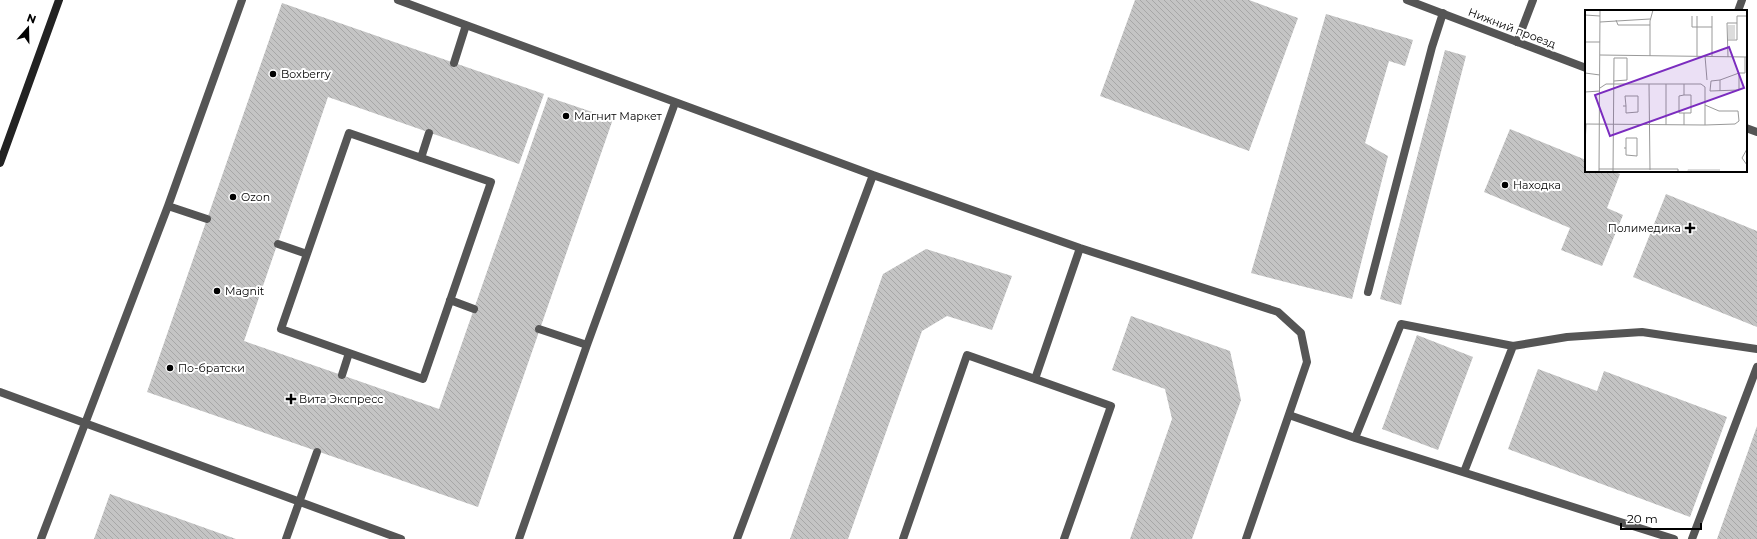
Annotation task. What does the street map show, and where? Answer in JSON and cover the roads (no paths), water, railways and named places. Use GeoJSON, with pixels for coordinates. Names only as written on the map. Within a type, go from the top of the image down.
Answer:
{"type":"FeatureCollection","features":[{"type":"Feature","properties":{"kind":"main road"},"geometry":{"type":"LineString","coordinates":[[0,163],[59,0]]}},
{"type":"Feature","properties":{"kind":"street"},"geometry":{"type":"LineString","coordinates":[[41,539],[168,206],[242,0]]}},
{"type":"Feature","properties":{"kind":"street"},"geometry":{"type":"LineString","coordinates":[[398,0],[873,175],[1080,248],[1278,312],[1301,333],[1307,362],[1246,539]]}},
{"type":"Feature","properties":{"kind":"street","name":"Нижний проезд"},"geometry":{"type":"LineString","coordinates":[[1407,0],[1585,68]]}},
{"type":"Feature","properties":{"kind":"street"},"geometry":{"type":"LineString","coordinates":[[1517,42],[1533,0]]}},
{"type":"Feature","properties":{"kind":"street"},"geometry":{"type":"LineString","coordinates":[[1738,10],[1742,0]]}},
{"type":"Feature","properties":{"kind":"street"},"geometry":{"type":"LineString","coordinates":[[1368,292],[1432,47],[1443,13]]}},
{"type":"Feature","properties":{"kind":"street"},"geometry":{"type":"LineString","coordinates":[[454,63],[466,25]]}},
{"type":"Feature","properties":{"kind":"street"},"geometry":{"type":"LineString","coordinates":[[519,539],[587,345],[675,103]]}},
{"type":"Feature","properties":{"kind":"street"},"geometry":{"type":"LineString","coordinates":[[1747,128],[1757,132]]}},
{"type":"Feature","properties":{"kind":"street"},"geometry":{"type":"LineString","coordinates":[[348,133],[491,182],[423,379],[281,329],[307,254],[348,133]]}},
{"type":"Feature","properties":{"kind":"street"},"geometry":{"type":"LineString","coordinates":[[421,158],[429,133]]}},
{"type":"Feature","properties":{"kind":"street"},"geometry":{"type":"LineString","coordinates":[[737,539],[873,175]]}},
{"type":"Feature","properties":{"kind":"street"},"geometry":{"type":"LineString","coordinates":[[168,206],[207,219]]}},
{"type":"Feature","properties":{"kind":"street"},"geometry":{"type":"LineString","coordinates":[[278,244],[307,254]]}},
{"type":"Feature","properties":{"kind":"street"},"geometry":{"type":"LineString","coordinates":[[1035,379],[1080,248]]}},
{"type":"Feature","properties":{"kind":"street"},"geometry":{"type":"LineString","coordinates":[[450,300],[474,308]]}},
{"type":"Feature","properties":{"kind":"street"},"geometry":{"type":"LineString","coordinates":[[1355,438],[1401,324],[1513,346],[1567,337],[1642,332],[1757,349]]}},
{"type":"Feature","properties":{"kind":"street"},"geometry":{"type":"LineString","coordinates":[[539,329],[587,345]]}},
{"type":"Feature","properties":{"kind":"street"},"geometry":{"type":"LineString","coordinates":[[1464,472],[1513,346]]}},
{"type":"Feature","properties":{"kind":"street"},"geometry":{"type":"LineString","coordinates":[[342,375],[349,353]]}},
{"type":"Feature","properties":{"kind":"street"},"geometry":{"type":"LineString","coordinates":[[903,539],[967,355],[1111,406],[1064,539]]}},
{"type":"Feature","properties":{"kind":"street"},"geometry":{"type":"LineString","coordinates":[[1692,539],[1757,368]]}},
{"type":"Feature","properties":{"kind":"street"},"geometry":{"type":"LineString","coordinates":[[0,392],[401,539]]}},
{"type":"Feature","properties":{"kind":"street"},"geometry":{"type":"LineString","coordinates":[[1289,415],[1355,438],[1674,539]]}},
{"type":"Feature","properties":{"kind":"street"},"geometry":{"type":"LineString","coordinates":[[286,539],[318,452]]}},
{"type":"Feature","properties":{"kind":"place","name":"Boxberry"},"geometry":{"type":"Point","coordinates":[273,74]}},
{"type":"Feature","properties":{"kind":"place","name":"Магнит Маркет"},"geometry":{"type":"Point","coordinates":[566,116]}},
{"type":"Feature","properties":{"kind":"place","name":"Находка"},"geometry":{"type":"Point","coordinates":[1505,185]}},
{"type":"Feature","properties":{"kind":"place","name":"Ozon"},"geometry":{"type":"Point","coordinates":[233,197]}},
{"type":"Feature","properties":{"kind":"place","name":"Полимедика"},"geometry":{"type":"Point","coordinates":[1690,228]}},
{"type":"Feature","properties":{"kind":"place","name":"Magnit"},"geometry":{"type":"Point","coordinates":[217,291]}},
{"type":"Feature","properties":{"kind":"place","name":"По-братски"},"geometry":{"type":"Point","coordinates":[170,368]}},
{"type":"Feature","properties":{"kind":"place","name":"Вита Экспресс"},"geometry":{"type":"Point","coordinates":[291,399]}}]}
